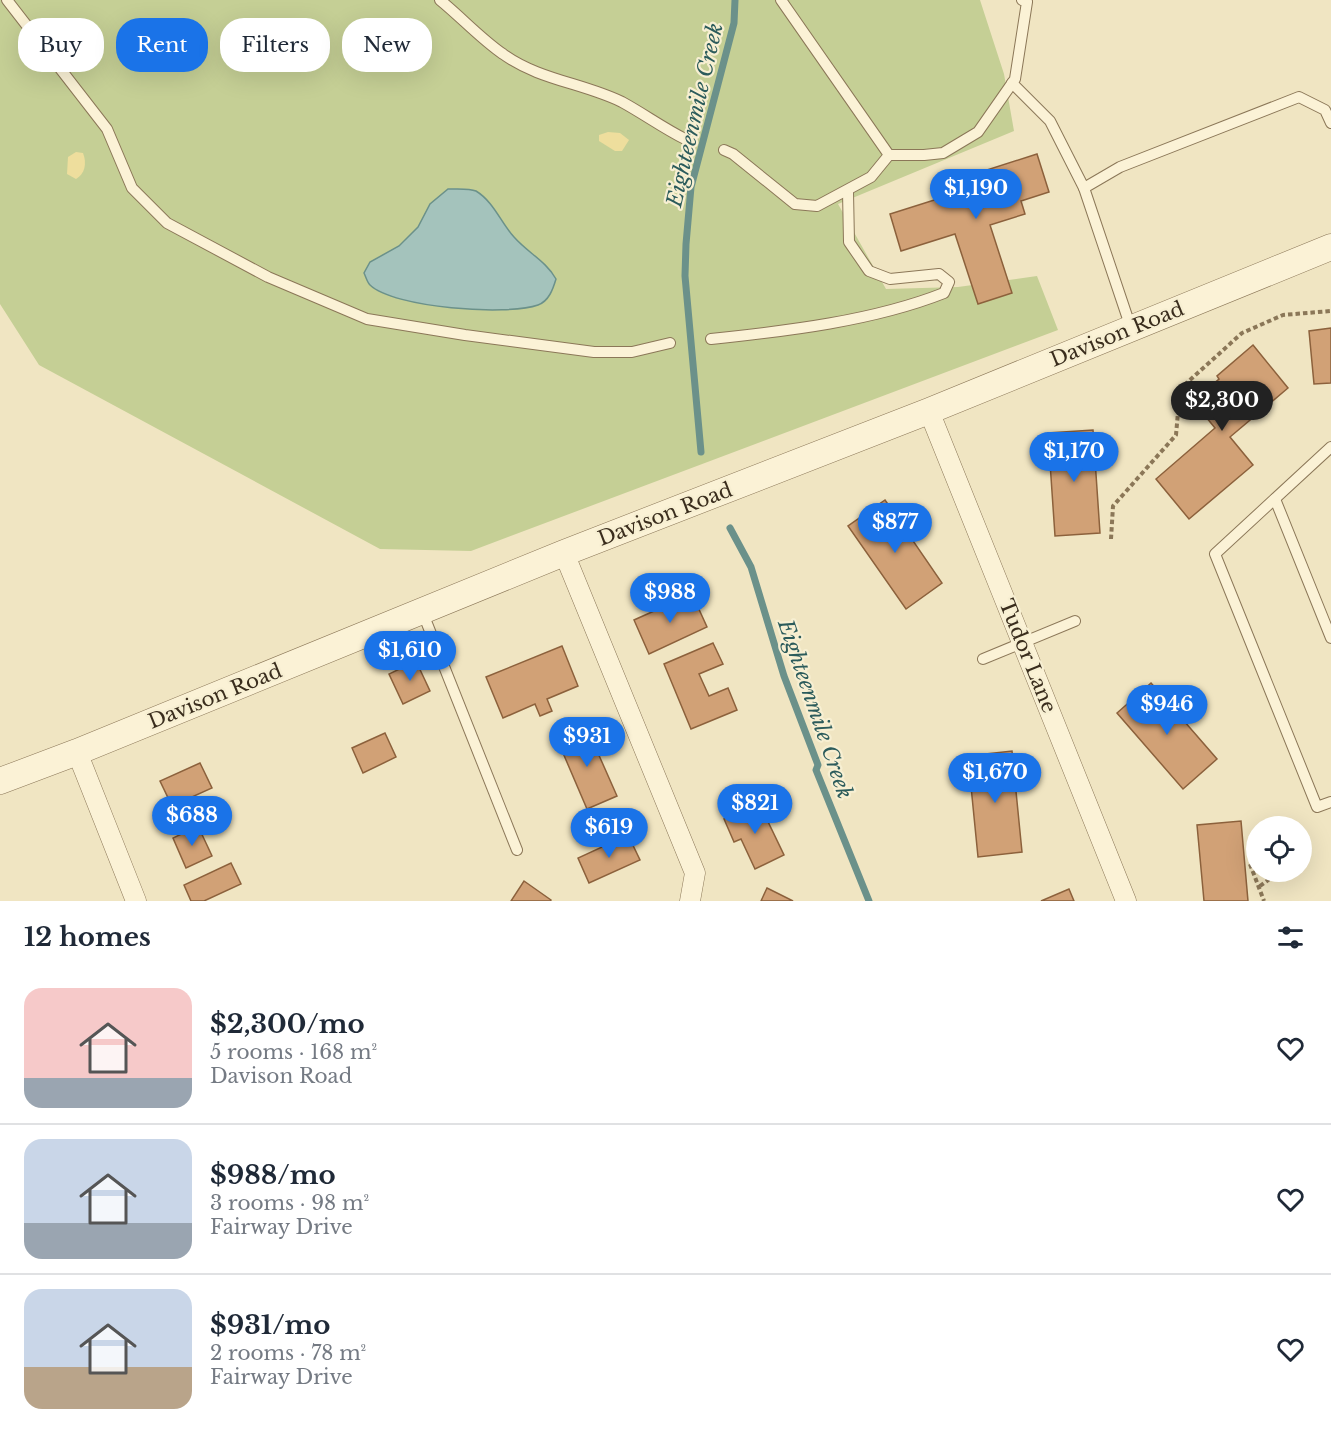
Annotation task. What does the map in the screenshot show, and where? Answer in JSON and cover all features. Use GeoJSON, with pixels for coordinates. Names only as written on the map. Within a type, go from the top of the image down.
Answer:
{"type":"FeatureCollection","features":[{"type":"Feature","properties":{"kind":"street","name":"Davison Road"},"geometry":{"type":"LineString","coordinates":[[0,782],[564,553],[929,411],[1331,247]]}},
{"type":"Feature","properties":{"kind":"street","name":"Tudor Lane"},"geometry":{"type":"LineString","coordinates":[[929,411],[1126,901]]}},
{"type":"Feature","properties":{"kind":"street"},"geometry":{"type":"LineString","coordinates":[[564,553],[695,873],[690,901]]}},
{"type":"Feature","properties":{"kind":"street"},"geometry":{"type":"LineString","coordinates":[[77,752],[136,901]]}},
{"type":"Feature","properties":{"kind":"lane"},"geometry":{"type":"LineString","coordinates":[[7,0],[107,129],[132,188],[167,222],[268,277],[367,319],[594,352],[632,352],[670,343]]}},
{"type":"Feature","properties":{"kind":"lane"},"geometry":{"type":"LineString","coordinates":[[440,0],[503,54],[547,78],[596,92],[622,103],[656,125],[685,139]]}},
{"type":"Feature","properties":{"kind":"lane"},"geometry":{"type":"LineString","coordinates":[[781,0],[889,155]]}},
{"type":"Feature","properties":{"kind":"lane"},"geometry":{"type":"LineString","coordinates":[[724,150],[733,154],[795,204],[817,207],[848,192],[871,177],[889,155],[943,153],[978,132],[1015,78],[1027,3],[1022,0]]}},
{"type":"Feature","properties":{"kind":"lane"},"geometry":{"type":"LineString","coordinates":[[1012,83],[1050,121],[1084,188],[1131,328]]}},
{"type":"Feature","properties":{"kind":"lane"},"geometry":{"type":"LineString","coordinates":[[1084,188],[1120,167],[1299,97],[1325,110],[1331,123]]}},
{"type":"Feature","properties":{"kind":"lane"},"geometry":{"type":"LineString","coordinates":[[711,339],[777,332],[914,305],[944,293],[949,282],[939,274],[890,279],[868,271],[849,242],[848,192]]}},
{"type":"Feature","properties":{"kind":"lane"},"geometry":{"type":"LineString","coordinates":[[1331,447],[1215,554],[1317,807],[1331,802]]}},
{"type":"Feature","properties":{"kind":"lane"},"geometry":{"type":"LineString","coordinates":[[1275,499],[1331,638]]}},
{"type":"Feature","properties":{"kind":"lane"},"geometry":{"type":"LineString","coordinates":[[422,611],[517,850]]}},
{"type":"Feature","properties":{"kind":"lane"},"geometry":{"type":"LineString","coordinates":[[983,659],[1075,621]]}},
{"type":"Feature","properties":{"kind":"path"},"geometry":{"type":"LineString","coordinates":[[1111,539],[1113,506],[1176,435],[1180,389],[1242,333],[1283,315],[1331,312]]}},
{"type":"Feature","properties":{"kind":"path"},"geometry":{"type":"LineString","coordinates":[[1258,882],[1264,901]]}},
{"type":"Feature","properties":{"kind":"path"},"geometry":{"type":"LineString","coordinates":[[1260,886],[1265,882]]}},
{"type":"Feature","properties":{"kind":"green space"},"geometry":{"type":"Polygon","coordinates":[[[0,0],[980,0],[1004,74],[1014,131],[838,204],[886,289],[958,287],[1037,276],[1058,330],[471,551],[380,549],[39,365],[0,304],[0,0]]]}},
{"type":"Feature","properties":{"kind":"sand"},"geometry":{"type":"Polygon","coordinates":[[[608,132],[620,133],[629,140],[622,151],[615,151],[599,141],[599,135],[608,132]]]}},
{"type":"Feature","properties":{"kind":"sand"},"geometry":{"type":"Polygon","coordinates":[[[76,152],[83,153],[85,164],[83,171],[76,179],[67,174],[68,157],[76,152]]]}},
{"type":"Feature","properties":{"kind":"water"},"geometry":{"type":"Polygon","coordinates":[[[448,189],[476,191],[493,207],[519,243],[547,267],[556,279],[545,301],[538,305],[502,310],[451,308],[402,299],[383,293],[370,285],[364,273],[370,262],[399,246],[418,227],[430,204],[448,189]]]}},
{"type":"Feature","properties":{"kind":"building"},"geometry":{"type":"Polygon","coordinates":[[[1037,154],[1049,192],[1021,201],[1025,214],[990,225],[1012,293],[978,304],[955,234],[901,251],[890,214],[966,190],[962,178],[1037,154]]]}},
{"type":"Feature","properties":{"kind":"building"},"geometry":{"type":"Polygon","coordinates":[[[1331,328],[1331,383],[1314,384],[1309,331],[1331,328]]]}},
{"type":"Feature","properties":{"kind":"building"},"geometry":{"type":"Polygon","coordinates":[[[1253,345],[1288,388],[1230,437],[1253,465],[1189,519],[1156,479],[1215,428],[1193,401],[1219,379],[1217,376],[1253,345]]]}},
{"type":"Feature","properties":{"kind":"building"},"geometry":{"type":"Polygon","coordinates":[[[1093,430],[1100,533],[1055,536],[1048,433],[1093,430]]]}},
{"type":"Feature","properties":{"kind":"building"},"geometry":{"type":"Polygon","coordinates":[[[885,500],[942,583],[906,609],[848,526],[885,500]]]}},
{"type":"Feature","properties":{"kind":"building"},"geometry":{"type":"Polygon","coordinates":[[[692,594],[707,627],[649,654],[634,620],[692,594]]]}},
{"type":"Feature","properties":{"kind":"building"},"geometry":{"type":"Polygon","coordinates":[[[713,643],[723,664],[699,674],[709,696],[728,688],[737,710],[691,729],[664,664],[713,643]]]}},
{"type":"Feature","properties":{"kind":"building"},"geometry":{"type":"Polygon","coordinates":[[[562,646],[578,686],[547,699],[552,711],[540,716],[535,704],[503,718],[486,677],[562,646]]]}},
{"type":"Feature","properties":{"kind":"building"},"geometry":{"type":"Polygon","coordinates":[[[416,661],[430,691],[403,704],[389,674],[416,661]]]}},
{"type":"Feature","properties":{"kind":"building"},"geometry":{"type":"Polygon","coordinates":[[[1151,683],[1217,759],[1183,789],[1117,713],[1151,683]]]}},
{"type":"Feature","properties":{"kind":"building"},"geometry":{"type":"Polygon","coordinates":[[[586,726],[617,796],[587,809],[557,739],[586,726]]]}},
{"type":"Feature","properties":{"kind":"building"},"geometry":{"type":"Polygon","coordinates":[[[385,733],[396,757],[363,773],[352,748],[385,733]]]}},
{"type":"Feature","properties":{"kind":"building"},"geometry":{"type":"Polygon","coordinates":[[[1012,751],[1022,852],[978,857],[968,756],[1012,751]]]}},
{"type":"Feature","properties":{"kind":"building"},"geometry":{"type":"Polygon","coordinates":[[[200,763],[212,788],[172,806],[160,781],[200,763]]]}},
{"type":"Feature","properties":{"kind":"building"},"geometry":{"type":"Polygon","coordinates":[[[759,803],[784,855],[755,869],[741,839],[734,842],[724,819],[759,803]]]}},
{"type":"Feature","properties":{"kind":"building"},"geometry":{"type":"Polygon","coordinates":[[[1241,821],[1248,901],[1204,901],[1197,825],[1241,821]]]}},
{"type":"Feature","properties":{"kind":"building"},"geometry":{"type":"Polygon","coordinates":[[[198,826],[212,856],[186,868],[173,838],[198,826]]]}},
{"type":"Feature","properties":{"kind":"building"},"geometry":{"type":"Polygon","coordinates":[[[628,835],[640,860],[589,883],[578,858],[628,835]]]}},
{"type":"Feature","properties":{"kind":"building"},"geometry":{"type":"Polygon","coordinates":[[[231,863],[241,884],[204,901],[191,901],[184,885],[231,863]]]}},
{"type":"Feature","properties":{"kind":"building"},"geometry":{"type":"Polygon","coordinates":[[[524,881],[551,900],[511,901],[524,881]]]}},
{"type":"Feature","properties":{"kind":"building"},"geometry":{"type":"Polygon","coordinates":[[[767,888],[793,901],[761,901],[767,888]]]}},
{"type":"Feature","properties":{"kind":"building"},"geometry":{"type":"Polygon","coordinates":[[[1069,889],[1074,901],[1041,901],[1069,889]]]}},
{"type":"Feature","properties":{"kind":"waterway","name":"Eighteenmile Creek"},"geometry":{"type":"LineString","coordinates":[[701,452],[685,276],[686,244],[691,187],[734,23],[735,0]]}},
{"type":"Feature","properties":{"kind":"waterway","name":"Eighteenmile Creek"},"geometry":{"type":"LineString","coordinates":[[730,528],[751,567],[784,676],[818,765],[816,770],[869,901]]}}]}
